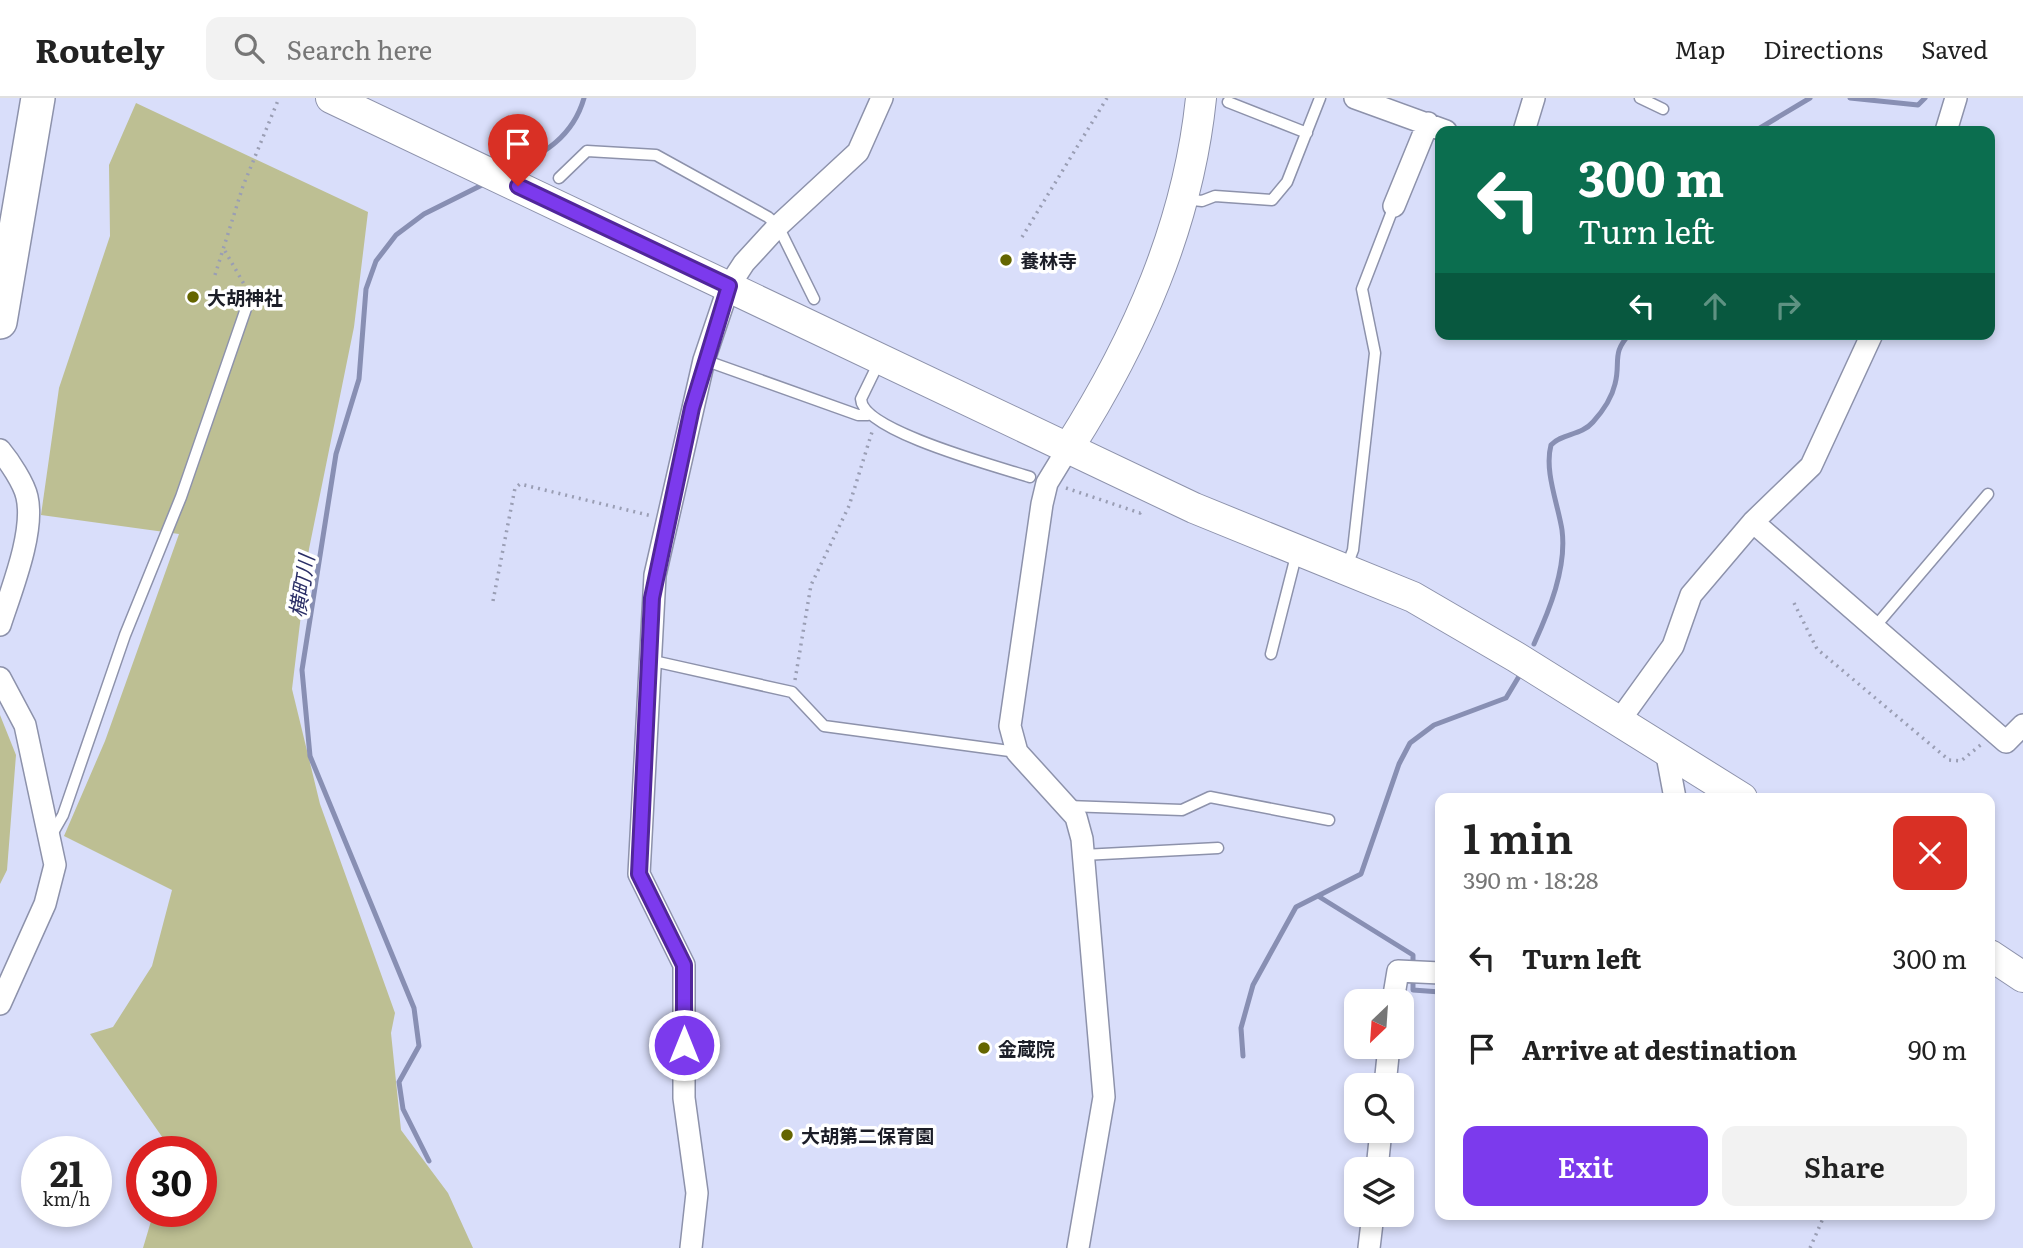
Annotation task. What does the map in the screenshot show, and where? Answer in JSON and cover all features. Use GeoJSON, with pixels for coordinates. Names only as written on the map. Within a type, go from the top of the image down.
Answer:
{"type":"FeatureCollection","features":[{"type":"Feature","properties":{"kind":"main road"},"geometry":{"type":"LineString","coordinates":[[0,322],[38,98]]}},
{"type":"Feature","properties":{"kind":"street"},"geometry":{"type":"LineString","coordinates":[[331,98],[1069,447],[1152,489],[1216,518],[1413,597],[1734,793]]}},
{"type":"Feature","properties":{"kind":"street"},"geometry":{"type":"LineString","coordinates":[[691,1248],[697,1193],[684,1098],[684,965],[639,874],[652,598],[704,360],[729,286],[744,263],[778,226],[858,152],[883,98]]}},
{"type":"Feature","properties":{"kind":"street"},"geometry":{"type":"LineString","coordinates":[[1355,98],[1435,126]]}},
{"type":"Feature","properties":{"kind":"street"},"geometry":{"type":"LineString","coordinates":[[1526,126],[1534,98]]}},
{"type":"Feature","properties":{"kind":"street"},"geometry":{"type":"LineString","coordinates":[[1948,126],[1956,98]]}},
{"type":"Feature","properties":{"kind":"street"},"geometry":{"type":"LineString","coordinates":[[1078,1248],[1104,1097],[1083,855],[1076,817],[1017,752],[1012,740],[1011,705],[1047,483],[1147,304],[1168,251],[1214,100]]}},
{"type":"Feature","properties":{"kind":"street"},"geometry":{"type":"LineString","coordinates":[[1394,206],[1435,131]]}},
{"type":"Feature","properties":{"kind":"street"},"geometry":{"type":"LineString","coordinates":[[1619,721],[1673,646],[1691,595],[1753,522],[1811,466],[1869,340]]}},
{"type":"Feature","properties":{"kind":"street"},"geometry":{"type":"LineString","coordinates":[[0,450],[27,496],[28,517],[24,542],[0,625]]}},
{"type":"Feature","properties":{"kind":"street"},"geometry":{"type":"LineString","coordinates":[[1753,522],[2006,742],[2023,725]]}},
{"type":"Feature","properties":{"kind":"street"},"geometry":{"type":"LineString","coordinates":[[0,678],[25,726],[51,836],[55,865],[52,884],[0,1004]]}},
{"type":"Feature","properties":{"kind":"street"},"geometry":{"type":"LineString","coordinates":[[1666,750],[1674,793]]}},
{"type":"Feature","properties":{"kind":"street"},"geometry":{"type":"LineString","coordinates":[[1995,958],[2023,977]]}},
{"type":"Feature","properties":{"kind":"street"},"geometry":{"type":"LineString","coordinates":[[1395,989],[1398,971],[1435,973]]}},
{"type":"Feature","properties":{"kind":"street"},"geometry":{"type":"LineString","coordinates":[[1369,1248],[1371,1227]]}},
{"type":"Feature","properties":{"kind":"lane"},"geometry":{"type":"LineString","coordinates":[[1184,199],[1202,201],[1216,196],[1272,200],[1287,182],[1321,98]]}},
{"type":"Feature","properties":{"kind":"lane"},"geometry":{"type":"LineString","coordinates":[[1640,98],[1663,109]]}},
{"type":"Feature","properties":{"kind":"lane"},"geometry":{"type":"LineString","coordinates":[[1214,100],[1307,133]]}},
{"type":"Feature","properties":{"kind":"lane"},"geometry":{"type":"LineString","coordinates":[[559,178],[587,151],[656,155],[768,217],[778,226],[814,299]]}},
{"type":"Feature","properties":{"kind":"lane"},"geometry":{"type":"LineString","coordinates":[[1346,568],[1353,550],[1375,353],[1362,289],[1394,206]]}},
{"type":"Feature","properties":{"kind":"lane"},"geometry":{"type":"LineString","coordinates":[[51,836],[63,815],[125,635],[181,498],[251,294]]}},
{"type":"Feature","properties":{"kind":"lane"},"geometry":{"type":"LineString","coordinates":[[871,417],[861,399],[880,358]]}},
{"type":"Feature","properties":{"kind":"lane"},"geometry":{"type":"LineString","coordinates":[[704,360],[858,415],[871,417],[889,429],[1030,477]]}},
{"type":"Feature","properties":{"kind":"lane"},"geometry":{"type":"LineString","coordinates":[[1874,628],[1988,494]]}},
{"type":"Feature","properties":{"kind":"lane"},"geometry":{"type":"LineString","coordinates":[[1271,654],[1297,549]]}},
{"type":"Feature","properties":{"kind":"lane"},"geometry":{"type":"LineString","coordinates":[[649,660],[792,692],[824,726],[1017,752]]}},
{"type":"Feature","properties":{"kind":"lane"},"geometry":{"type":"LineString","coordinates":[[1067,806],[1182,810],[1210,797],[1329,820]]}},
{"type":"Feature","properties":{"kind":"lane"},"geometry":{"type":"LineString","coordinates":[[1083,855],[1218,848]]}},
{"type":"Feature","properties":{"kind":"path"},"geometry":{"type":"LineString","coordinates":[[215,275],[243,186],[279,98]]}},
{"type":"Feature","properties":{"kind":"path"},"geometry":{"type":"LineString","coordinates":[[1022,237],[1107,98]]}},
{"type":"Feature","properties":{"kind":"path"},"geometry":{"type":"LineString","coordinates":[[224,250],[251,294]]}},
{"type":"Feature","properties":{"kind":"path"},"geometry":{"type":"LineString","coordinates":[[792,692],[811,585],[849,506],[871,417]]}},
{"type":"Feature","properties":{"kind":"path"},"geometry":{"type":"LineString","coordinates":[[493,601],[514,488],[520,484],[667,520]]}},
{"type":"Feature","properties":{"kind":"path"},"geometry":{"type":"LineString","coordinates":[[1064,488],[1140,513],[1152,489]]}},
{"type":"Feature","properties":{"kind":"path"},"geometry":{"type":"LineString","coordinates":[[1794,603],[1817,649],[1949,760],[1961,761],[1996,733]]}},
{"type":"Feature","properties":{"kind":"path"},"geometry":{"type":"LineString","coordinates":[[1810,1248],[1822,1220]]}},
{"type":"Feature","properties":{"kind":"green space"},"geometry":{"type":"Polygon","coordinates":[[[136,103],[368,212],[354,327],[309,549],[292,689],[320,804],[395,1013],[391,1033],[401,1130],[448,1193],[473,1248],[143,1248],[149,1227],[217,1227],[217,1136],[161,1136],[90,1034],[113,1027],[152,966],[172,890],[64,836],[105,741],[179,534],[41,515],[59,388],[110,236],[109,165],[136,103]]]}},
{"type":"Feature","properties":{"kind":"green space"},"geometry":{"type":"Polygon","coordinates":[[[0,715],[16,755],[7,870],[0,884],[0,715]]]}},
{"type":"Feature","properties":{"kind":"waterway","name":"横町川"},"geometry":{"type":"LineString","coordinates":[[510,171],[556,142],[573,123],[584,98]]}},
{"type":"Feature","properties":{"kind":"waterway"},"geometry":{"type":"LineString","coordinates":[[1763,126],[1810,98]]}},
{"type":"Feature","properties":{"kind":"waterway"},"geometry":{"type":"LineString","coordinates":[[1850,98],[1918,105],[1925,98]]}},
{"type":"Feature","properties":{"kind":"waterway","name":"横町川"},"geometry":{"type":"LineString","coordinates":[[429,1161],[403,1109],[399,1082],[419,1046],[414,1008],[310,756],[302,670],[336,454],[359,379],[366,289],[376,261],[396,235],[424,214],[486,183]]}},
{"type":"Feature","properties":{"kind":"waterway"},"geometry":{"type":"LineString","coordinates":[[1534,644],[1551,603],[1562,559],[1562,530],[1549,466],[1551,445],[1588,427],[1600,414],[1614,389],[1618,352],[1625,340]]}},
{"type":"Feature","properties":{"kind":"waterway"},"geometry":{"type":"LineString","coordinates":[[1243,1056],[1241,1028],[1253,985],[1296,907],[1361,874],[1399,764],[1410,743],[1434,725],[1506,698],[1521,673]]}},
{"type":"Feature","properties":{"kind":"waterway"},"geometry":{"type":"LineString","coordinates":[[1318,896],[1413,955],[1413,966]]}},
{"type":"Feature","properties":{"kind":"waterway"},"geometry":{"type":"LineString","coordinates":[[1413,975],[1413,990],[1435,992]]}},
{"type":"Feature","properties":{"kind":"place","name":"養林寺"},"geometry":{"type":"Point","coordinates":[1006,260]}},
{"type":"Feature","properties":{"kind":"place","name":"大胡神社"},"geometry":{"type":"Point","coordinates":[193,297]}},
{"type":"Feature","properties":{"kind":"place","name":"金蔵院"},"geometry":{"type":"Point","coordinates":[984,1048]}},
{"type":"Feature","properties":{"kind":"place","name":"大胡第二保育園"},"geometry":{"type":"Point","coordinates":[787,1135]}},
{"type":"Feature","properties":{"kind":"route"},"geometry":{"type":"LineString","coordinates":[[518,186],[729,286],[704,360],[692,408],[652,598],[639,874],[684,965],[684,1045]]}}]}
